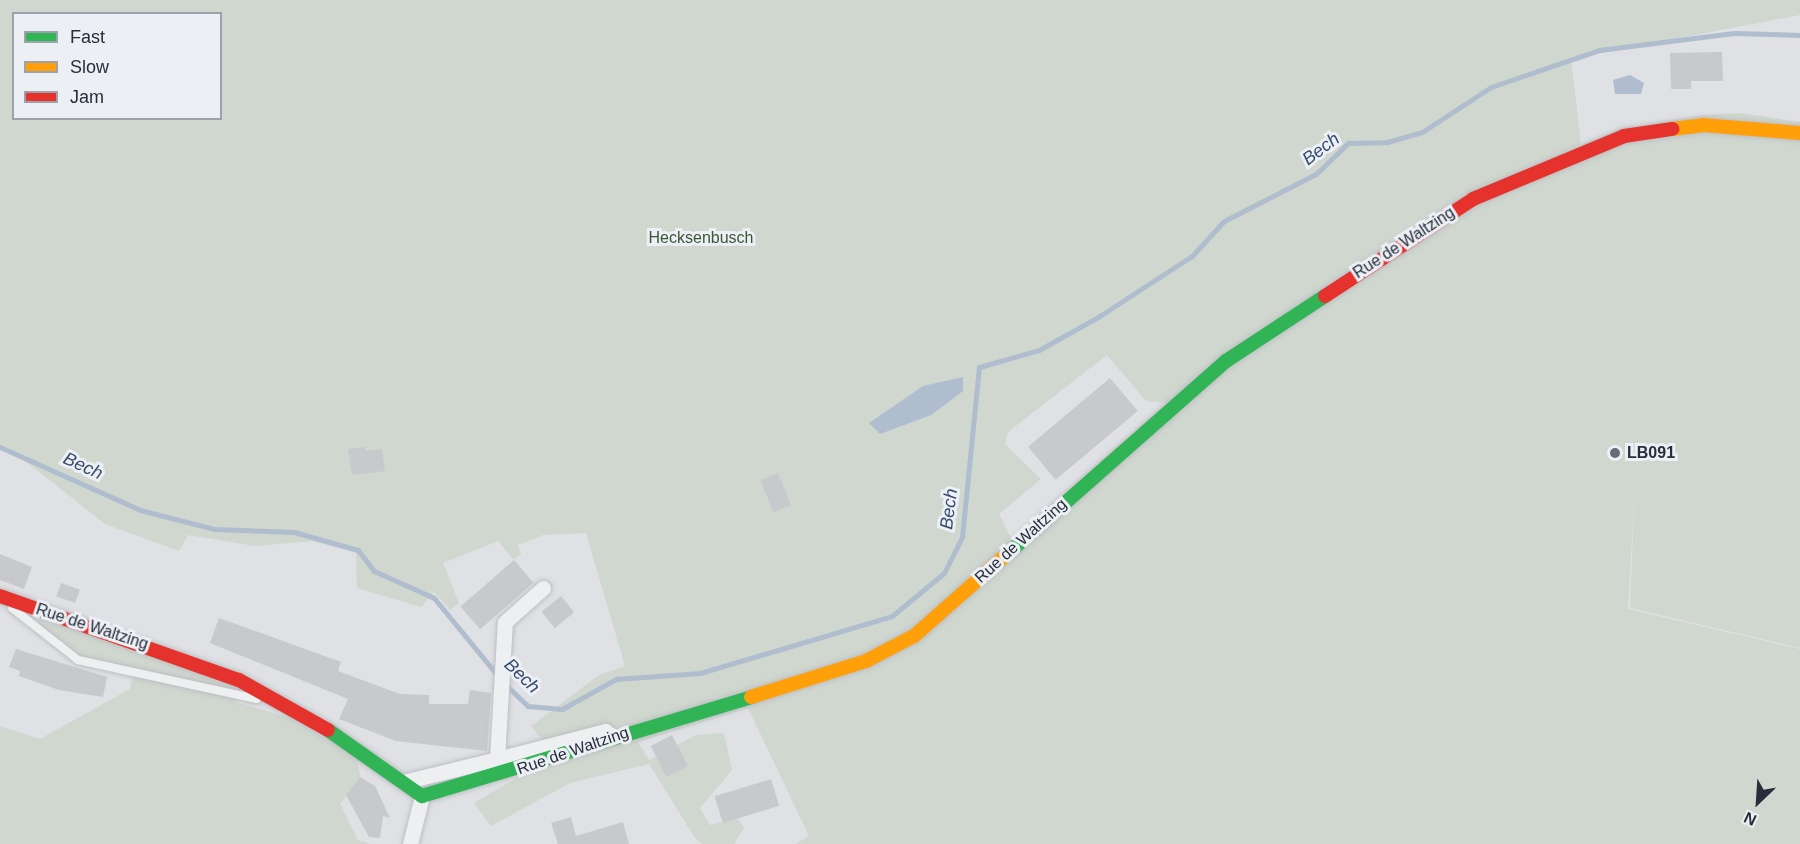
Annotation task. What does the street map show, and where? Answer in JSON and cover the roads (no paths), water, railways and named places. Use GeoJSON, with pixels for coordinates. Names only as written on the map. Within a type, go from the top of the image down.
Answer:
{"type":"FeatureCollection","features":[{"type":"Feature","properties":{"kind":"street","name":"Rue de Waltzing"},"geometry":{"type":"LineString","coordinates":[[0,596],[165,651],[295,708],[422,796],[481,782],[614,737],[866,661],[914,636],[1226,361],[1426,226],[1581,152],[1624,136],[1703,125],[1800,133]]}},
{"type":"Feature","properties":{"kind":"street","name":"Rue de Waltzing"},"geometry":{"type":"LineString","coordinates":[[402,782],[497,759],[505,622],[543,588]]}},
{"type":"Feature","properties":{"kind":"street"},"geometry":{"type":"LineString","coordinates":[[497,759],[605,731],[614,737]]}},
{"type":"Feature","properties":{"kind":"street"},"geometry":{"type":"LineString","coordinates":[[410,844],[422,796]]}},
{"type":"Feature","properties":{"kind":"lane"},"geometry":{"type":"LineString","coordinates":[[0,596],[78,660],[295,708]]}},
{"type":"Feature","properties":{"kind":"water"},"geometry":{"type":"Polygon","coordinates":[[[1630,75],[1644,83],[1641,94],[1615,94],[1613,80],[1630,75]]]}},
{"type":"Feature","properties":{"kind":"water"},"geometry":{"type":"Polygon","coordinates":[[[963,377],[963,391],[931,415],[880,434],[869,423],[923,386],[963,377]]]}},
{"type":"Feature","properties":{"kind":"waterway","name":"Bech"},"geometry":{"type":"LineString","coordinates":[[505,684],[528,706],[562,709],[616,679],[700,673],[892,616],[944,573],[962,537],[979,367],[1039,350],[1098,317],[1192,256],[1224,221],[1316,174],[1348,143],[1387,142],[1422,132],[1491,87],[1599,50],[1734,33],[1800,35]]}},
{"type":"Feature","properties":{"kind":"waterway","name":"Bech"},"geometry":{"type":"LineString","coordinates":[[0,447],[140,510],[214,529],[294,532],[358,550],[374,571],[434,598],[499,677]]}},
{"type":"Feature","properties":{"kind":"place","name":"LB091"},"geometry":{"type":"Point","coordinates":[1615,453]}},
{"type":"Feature","properties":{"kind":"park label","name":"Hecksenbusch"},"geometry":{"type":"Point","coordinates":[701,238]}}]}
